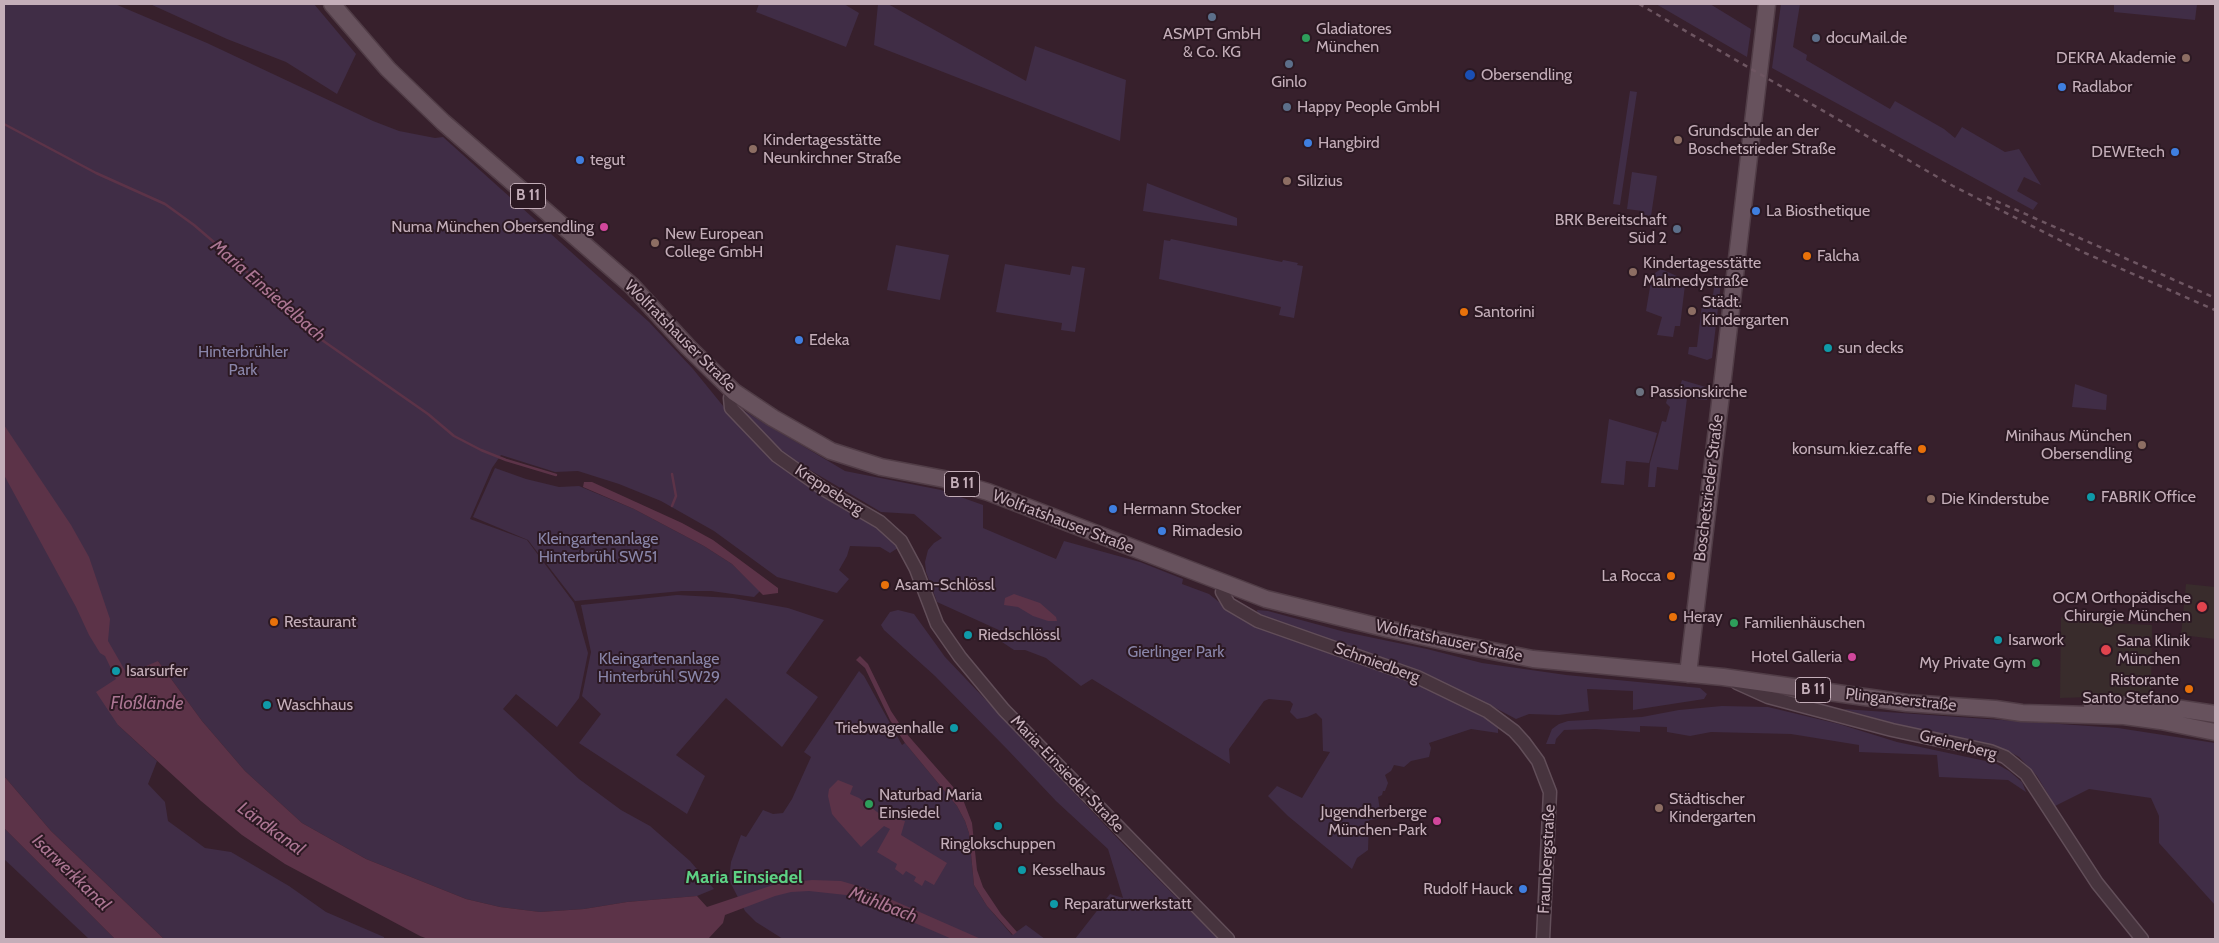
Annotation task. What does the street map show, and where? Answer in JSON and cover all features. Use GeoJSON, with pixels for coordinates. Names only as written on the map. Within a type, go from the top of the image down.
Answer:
{"type":"FeatureCollection","features":[{"type":"Feature","properties":{"kind":"main road","name":"Wolfratshauser Straße"},"geometry":{"type":"LineString","coordinates":[[332,4],[383,63],[437,116],[632,286],[734,392],[814,442],[840,454],[881,467],[944,479],[988,492],[1224,584],[1300,609],[1388,630],[1518,656],[1688,674]]}},
{"type":"Feature","properties":{"kind":"main road","name":"Boschetsrieder Straße"},"geometry":{"type":"LineString","coordinates":[[1688,674],[1768,4]]}},
{"type":"Feature","properties":{"kind":"main road","name":"Plinganserstraße"},"geometry":{"type":"LineString","coordinates":[[1688,674],[1720,676],[1907,703],[2022,712],[2124,716],[2215,732]]}},
{"type":"Feature","properties":{"kind":"main road","name":"Plinganserstraße"},"geometry":{"type":"LineString","coordinates":[[1995,709],[2122,704],[2162,706],[2215,714]]}},
{"type":"Feature","properties":{"kind":"street","name":"Kreppeberg"},"geometry":{"type":"LineString","coordinates":[[734,392],[730,398],[731,408],[777,456],[825,490],[857,508],[891,531],[904,546],[913,562],[925,594]]}},
{"type":"Feature","properties":{"kind":"street","name":"Schmiedberg"},"geometry":{"type":"LineString","coordinates":[[1224,584],[1222,592],[1229,604],[1258,621],[1417,677],[1473,703],[1514,731],[1532,752]]}},
{"type":"Feature","properties":{"kind":"street","name":"Maria-Einsiedel-Straße"},"geometry":{"type":"LineString","coordinates":[[925,594],[937,624],[960,657],[1004,710],[1228,939]]}},
{"type":"Feature","properties":{"kind":"street","name":"Greinerberg"},"geometry":{"type":"LineString","coordinates":[[1720,676],[1768,697],[1892,730],[1990,751],[2005,757],[2026,774],[2097,883],[2142,939]]}},
{"type":"Feature","properties":{"kind":"street","name":"Fraunbergstraße"},"geometry":{"type":"LineString","coordinates":[[1532,752],[1546,778],[1551,803],[1544,939]]}},
{"type":"Feature","properties":{"kind":"shaded area","name":"Sana Klinik München"},"geometry":{"type":"Polygon","coordinates":[[[2186,584],[2215,587],[2215,639],[2181,635],[2186,584]]]}},
{"type":"Feature","properties":{"kind":"shaded area","name":"Sana Klinik München"},"geometry":{"type":"Polygon","coordinates":[[[2061,617],[2109,623],[2152,625],[2151,695],[2060,698],[2061,617]]]}},
{"type":"Feature","properties":{"kind":"green space","name":"Hinterbrühler Park"},"geometry":{"type":"Polygon","coordinates":[[[4,4],[115,4],[207,43],[373,121],[399,131],[435,138],[443,137],[649,322],[693,369],[728,412],[877,525],[901,546],[890,553],[880,547],[850,546],[839,570],[849,579],[837,593],[777,577],[714,531],[661,501],[619,484],[578,471],[555,472],[501,455],[492,468],[470,519],[527,540],[574,603],[588,653],[579,698],[557,727],[516,694],[503,709],[579,779],[621,810],[650,826],[690,861],[714,889],[697,896],[540,912],[500,907],[466,899],[366,859],[302,823],[245,771],[202,721],[158,661],[118,725],[157,761],[148,784],[165,802],[168,821],[205,848],[231,852],[289,886],[326,912],[384,937],[384,939],[164,939],[51,831],[4,776],[4,4]]]}},
{"type":"Feature","properties":{"kind":"green space"},"geometry":{"type":"Polygon","coordinates":[[[150,4],[314,4],[356,54],[337,94],[286,62],[227,39],[150,4]]]}},
{"type":"Feature","properties":{"kind":"green space"},"geometry":{"type":"Polygon","coordinates":[[[759,4],[844,4],[859,13],[846,47],[756,12],[759,4]]]}},
{"type":"Feature","properties":{"kind":"green space"},"geometry":{"type":"Polygon","coordinates":[[[878,4],[888,4],[1026,81],[1035,46],[1126,80],[1120,141],[874,45],[878,4]]]}},
{"type":"Feature","properties":{"kind":"green space"},"geometry":{"type":"Polygon","coordinates":[[[1656,4],[1710,4],[1751,29],[1747,57],[1656,4]]]}},
{"type":"Feature","properties":{"kind":"green space"},"geometry":{"type":"Polygon","coordinates":[[[1781,4],[1800,4],[1793,47],[1807,55],[1806,60],[1890,109],[1895,101],[1944,129],[1955,138],[1962,127],[2005,152],[2019,149],[2041,185],[2024,177],[2017,191],[2038,203],[2033,210],[1772,68],[1781,4]]]}},
{"type":"Feature","properties":{"kind":"green space"},"geometry":{"type":"Polygon","coordinates":[[[2114,4],[2197,4],[2195,20],[2114,12],[2114,4]]]}},
{"type":"Feature","properties":{"kind":"green space"},"geometry":{"type":"Polygon","coordinates":[[[1630,91],[1637,92],[1620,205],[1613,204],[1630,91]]]}},
{"type":"Feature","properties":{"kind":"green space"},"geometry":{"type":"Polygon","coordinates":[[[1632,172],[1657,176],[1651,216],[1642,215],[1642,211],[1627,209],[1632,172]]]}},
{"type":"Feature","properties":{"kind":"green space"},"geometry":{"type":"Polygon","coordinates":[[[1147,183],[1237,218],[1237,226],[1143,211],[1147,183]]]}},
{"type":"Feature","properties":{"kind":"green space"},"geometry":{"type":"Polygon","coordinates":[[[1171,239],[1282,262],[1283,260],[1298,263],[1297,265],[1303,266],[1294,318],[1279,315],[1281,307],[1159,279],[1164,240],[1170,241],[1171,239]]]}},
{"type":"Feature","properties":{"kind":"green space"},"geometry":{"type":"Polygon","coordinates":[[[896,245],[949,255],[940,300],[887,290],[896,245]]]}},
{"type":"Feature","properties":{"kind":"green space"},"geometry":{"type":"Polygon","coordinates":[[[1005,264],[1070,275],[1072,266],[1085,268],[1075,332],[1061,330],[1062,323],[996,312],[1005,264]]]}},
{"type":"Feature","properties":{"kind":"green space"},"geometry":{"type":"Polygon","coordinates":[[[1661,269],[1679,277],[1685,285],[1680,326],[1675,326],[1673,337],[1657,335],[1662,317],[1646,311],[1652,275],[1661,269]]]}},
{"type":"Feature","properties":{"kind":"green space"},"geometry":{"type":"Polygon","coordinates":[[[1715,281],[1721,283],[1712,358],[1707,360],[1688,354],[1689,347],[1697,347],[1703,296],[1713,295],[1715,281]]]}},
{"type":"Feature","properties":{"kind":"green space"},"geometry":{"type":"Polygon","coordinates":[[[1682,380],[1709,388],[1707,400],[1687,398],[1678,470],[1657,467],[1655,487],[1648,487],[1650,463],[1662,421],[1666,422],[1670,407],[1666,403],[1671,387],[1679,389],[1682,380]]]}},
{"type":"Feature","properties":{"kind":"green space"},"geometry":{"type":"Polygon","coordinates":[[[2075,384],[2107,395],[2106,410],[2072,407],[2075,384]]]}},
{"type":"Feature","properties":{"kind":"green space","name":"Gierlinger Park"},"geometry":{"type":"Polygon","coordinates":[[[739,408],[845,471],[941,490],[983,505],[983,528],[1056,559],[1064,541],[1140,562],[1183,579],[1182,584],[1209,594],[1228,609],[1415,681],[1498,722],[1498,733],[1471,729],[1429,743],[1431,748],[1429,757],[1411,761],[1404,767],[1394,765],[1391,771],[1385,775],[1388,783],[1385,791],[1378,797],[1380,811],[1377,819],[1369,820],[1368,850],[1357,858],[1352,869],[1288,816],[1268,796],[1277,786],[1302,798],[1330,752],[1323,751],[1322,719],[1316,713],[1297,719],[1290,712],[1293,704],[1290,701],[1269,699],[1264,701],[1229,749],[1230,764],[1092,679],[1081,686],[1046,658],[1025,650],[1014,650],[999,640],[1001,631],[937,602],[926,572],[925,562],[928,550],[942,538],[914,514],[881,512],[783,454],[739,408]]]}},
{"type":"Feature","properties":{"kind":"green space"},"geometry":{"type":"Polygon","coordinates":[[[1609,419],[1657,433],[1649,463],[1626,461],[1624,485],[1601,483],[1609,419]]]}},
{"type":"Feature","properties":{"kind":"green space","name":"Kleingartenanlage Hinterbrühl SW51"},"geometry":{"type":"Polygon","coordinates":[[[495,468],[526,479],[559,487],[579,486],[634,509],[704,546],[732,564],[760,591],[754,597],[711,591],[682,591],[575,601],[528,540],[473,517],[495,468]]]}},
{"type":"Feature","properties":{"kind":"green space","name":"Kleingartenanlage Hinterbrühl SW29"},"geometry":{"type":"Polygon","coordinates":[[[677,595],[733,598],[788,608],[824,620],[786,673],[818,697],[782,747],[726,698],[676,755],[705,776],[687,814],[579,743],[601,714],[582,696],[591,652],[581,605],[677,595]]]}},
{"type":"Feature","properties":{"kind":"green space"},"geometry":{"type":"Polygon","coordinates":[[[898,610],[914,614],[945,657],[1123,844],[1218,939],[1075,939],[1110,894],[1123,898],[1108,849],[1056,801],[935,676],[884,630],[881,625],[890,612],[898,610]]]}},
{"type":"Feature","properties":{"kind":"green space"},"geometry":{"type":"Polygon","coordinates":[[[1257,610],[1268,611],[1345,632],[1427,649],[1482,663],[1566,675],[1700,688],[1707,694],[1704,699],[1633,710],[1633,691],[1587,689],[1589,711],[1559,715],[1529,714],[1516,719],[1486,703],[1409,669],[1258,615],[1257,610]]]}},
{"type":"Feature","properties":{"kind":"green space","name":"Naturbad Maria Einsiedel"},"geometry":{"type":"Polygon","coordinates":[[[859,671],[864,676],[902,745],[905,743],[957,806],[969,833],[974,885],[987,906],[1012,935],[1026,925],[1045,939],[783,939],[756,922],[745,911],[729,880],[731,862],[741,835],[746,837],[763,810],[773,814],[783,813],[792,799],[811,757],[804,752],[859,671]]]}},
{"type":"Feature","properties":{"kind":"green space"},"geometry":{"type":"Polygon","coordinates":[[[1722,706],[1768,707],[1839,724],[1897,742],[1995,763],[2009,771],[2022,782],[2026,792],[2008,780],[1939,777],[1937,755],[1859,752],[1859,745],[1791,734],[1711,732],[1690,736],[1667,732],[1667,727],[1640,726],[1640,732],[1595,729],[1564,730],[1556,739],[1555,744],[1546,744],[1552,729],[1568,721],[1642,717],[1679,710],[1722,706]]]}},
{"type":"Feature","properties":{"kind":"green space"},"geometry":{"type":"Polygon","coordinates":[[[1843,709],[2118,728],[2215,743],[2215,905],[2159,843],[2159,816],[2151,798],[2089,789],[2055,806],[2037,776],[2019,757],[2008,751],[1907,727],[1843,709]]]}},
{"type":"Feature","properties":{"kind":"green space"},"geometry":{"type":"Polygon","coordinates":[[[4,828],[115,939],[89,939],[4,859],[4,828]]]}},
{"type":"Feature","properties":{"kind":"water","name":"Floßlände"},"geometry":{"type":"Polygon","coordinates":[[[4,425],[71,525],[89,557],[110,619],[108,641],[127,674],[158,661],[202,721],[245,771],[302,823],[366,859],[466,899],[500,907],[540,912],[697,896],[707,907],[776,884],[812,880],[841,881],[865,888],[981,939],[952,939],[864,901],[846,895],[809,891],[791,892],[775,896],[725,915],[723,923],[708,939],[428,939],[420,936],[285,864],[242,835],[201,801],[118,725],[96,692],[116,679],[105,656],[100,653],[89,635],[76,607],[4,475],[4,425]]]}},
{"type":"Feature","properties":{"kind":"water"},"geometry":{"type":"Polygon","coordinates":[[[584,482],[592,482],[682,523],[713,540],[778,588],[778,593],[763,595],[732,564],[704,546],[634,509],[583,487],[584,482]]]}},
{"type":"Feature","properties":{"kind":"water"},"geometry":{"type":"Polygon","coordinates":[[[1014,594],[1040,603],[1056,617],[1057,621],[1048,621],[1033,616],[1018,607],[1004,605],[1005,598],[1014,594]]]}},
{"type":"Feature","properties":{"kind":"water"},"geometry":{"type":"Polygon","coordinates":[[[860,656],[868,664],[891,711],[905,732],[962,797],[972,823],[977,870],[983,887],[1001,914],[1017,932],[1013,935],[987,906],[974,885],[969,833],[957,806],[905,743],[890,720],[865,668],[856,660],[860,656]]]}},
{"type":"Feature","properties":{"kind":"water","name":"Isarwerkkanal"},"geometry":{"type":"Polygon","coordinates":[[[4,776],[51,831],[164,939],[115,939],[4,828],[4,776]]]}},
{"type":"Feature","properties":{"kind":"water"},"geometry":{"type":"Polygon","coordinates":[[[838,780],[853,786],[850,794],[859,798],[881,815],[905,821],[901,835],[947,863],[934,885],[925,880],[922,886],[914,881],[916,877],[906,871],[903,875],[895,869],[897,864],[877,852],[890,829],[884,826],[861,847],[832,814],[828,796],[829,789],[838,780]]]}},
{"type":"Feature","properties":{"kind":"waterway","name":"Maria Einsiedelbach"},"geometry":{"type":"LineString","coordinates":[[4,124],[96,173],[165,204],[194,225],[236,261],[299,324],[428,414],[454,436],[506,460],[556,475]]}},
{"type":"Feature","properties":{"kind":"waterway"},"geometry":{"type":"LineString","coordinates":[[672,474],[676,496],[672,506]]}},
{"type":"Feature","properties":{"kind":"railway"},"geometry":{"type":"LineString","coordinates":[[1639,4],[1953,186],[2085,253],[2215,310]]}},
{"type":"Feature","properties":{"kind":"railway"},"geometry":{"type":"LineString","coordinates":[[1987,197],[2215,298]]}},
{"type":"Feature","properties":{"kind":"place","name":"ASMPT GmbH & Co. KG"},"geometry":{"type":"Point","coordinates":[1212,17]}},
{"type":"Feature","properties":{"kind":"place","name":"Gladiatores München"},"geometry":{"type":"Point","coordinates":[1306,38]}},
{"type":"Feature","properties":{"kind":"place","name":"docuMail.de"},"geometry":{"type":"Point","coordinates":[1816,38]}},
{"type":"Feature","properties":{"kind":"place","name":"DEKRA Akademie"},"geometry":{"type":"Point","coordinates":[2186,58]}},
{"type":"Feature","properties":{"kind":"place","name":"Ginlo"},"geometry":{"type":"Point","coordinates":[1289,64]}},
{"type":"Feature","properties":{"kind":"place","name":"Obersendling"},"geometry":{"type":"Point","coordinates":[1470,75]}},
{"type":"Feature","properties":{"kind":"place","name":"Radlabor"},"geometry":{"type":"Point","coordinates":[2062,87]}},
{"type":"Feature","properties":{"kind":"place","name":"Happy People GmbH"},"geometry":{"type":"Point","coordinates":[1287,107]}},
{"type":"Feature","properties":{"kind":"place","name":"Grundschule an der Boschetsrieder Straße"},"geometry":{"type":"Point","coordinates":[1678,140]}},
{"type":"Feature","properties":{"kind":"place","name":"Hangbird"},"geometry":{"type":"Point","coordinates":[1308,143]}},
{"type":"Feature","properties":{"kind":"place","name":"Kindertagesstätte Neunkirchner Straße"},"geometry":{"type":"Point","coordinates":[753,149]}},
{"type":"Feature","properties":{"kind":"place","name":"DEWEtech"},"geometry":{"type":"Point","coordinates":[2175,152]}},
{"type":"Feature","properties":{"kind":"place","name":"tegut"},"geometry":{"type":"Point","coordinates":[580,160]}},
{"type":"Feature","properties":{"kind":"place","name":"Silizius"},"geometry":{"type":"Point","coordinates":[1287,181]}},
{"type":"Feature","properties":{"kind":"place","name":"La Biosthetique"},"geometry":{"type":"Point","coordinates":[1756,211]}},
{"type":"Feature","properties":{"kind":"place","name":"Numa München Obersendling"},"geometry":{"type":"Point","coordinates":[604,227]}},
{"type":"Feature","properties":{"kind":"place","name":"BRK Bereitschaft Süd 2"},"geometry":{"type":"Point","coordinates":[1677,229]}},
{"type":"Feature","properties":{"kind":"place","name":"New European College GmbH"},"geometry":{"type":"Point","coordinates":[655,243]}},
{"type":"Feature","properties":{"kind":"place","name":"Falcha"},"geometry":{"type":"Point","coordinates":[1807,256]}},
{"type":"Feature","properties":{"kind":"place","name":"Kindertagesstätte Malmedystraße"},"geometry":{"type":"Point","coordinates":[1633,272]}},
{"type":"Feature","properties":{"kind":"place","name":"Städt. Kindergarten"},"geometry":{"type":"Point","coordinates":[1692,311]}},
{"type":"Feature","properties":{"kind":"place","name":"Santorini"},"geometry":{"type":"Point","coordinates":[1464,312]}},
{"type":"Feature","properties":{"kind":"place","name":"Edeka"},"geometry":{"type":"Point","coordinates":[799,340]}},
{"type":"Feature","properties":{"kind":"place","name":"sun decks"},"geometry":{"type":"Point","coordinates":[1828,348]}},
{"type":"Feature","properties":{"kind":"place","name":"Passionskirche"},"geometry":{"type":"Point","coordinates":[1640,392]}},
{"type":"Feature","properties":{"kind":"place","name":"Minihaus München Obersendling"},"geometry":{"type":"Point","coordinates":[2142,445]}},
{"type":"Feature","properties":{"kind":"place","name":"konsum.kiez.caffe"},"geometry":{"type":"Point","coordinates":[1922,449]}},
{"type":"Feature","properties":{"kind":"place","name":"FABRIK Office"},"geometry":{"type":"Point","coordinates":[2091,497]}},
{"type":"Feature","properties":{"kind":"place","name":"Die Kinderstube"},"geometry":{"type":"Point","coordinates":[1931,499]}},
{"type":"Feature","properties":{"kind":"place","name":"Hermann Stocker"},"geometry":{"type":"Point","coordinates":[1113,509]}},
{"type":"Feature","properties":{"kind":"place","name":"Rimadesio"},"geometry":{"type":"Point","coordinates":[1162,531]}},
{"type":"Feature","properties":{"kind":"place","name":"La Rocca"},"geometry":{"type":"Point","coordinates":[1671,576]}},
{"type":"Feature","properties":{"kind":"place","name":"Asam-Schlössl"},"geometry":{"type":"Point","coordinates":[885,585]}},
{"type":"Feature","properties":{"kind":"place","name":"OCM Orthopädische Chirurgie München"},"geometry":{"type":"Point","coordinates":[2202,607]}},
{"type":"Feature","properties":{"kind":"place","name":"Heray"},"geometry":{"type":"Point","coordinates":[1673,617]}},
{"type":"Feature","properties":{"kind":"place","name":"Restaurant"},"geometry":{"type":"Point","coordinates":[274,622]}},
{"type":"Feature","properties":{"kind":"place","name":"Familienhäuschen"},"geometry":{"type":"Point","coordinates":[1734,623]}},
{"type":"Feature","properties":{"kind":"place","name":"Riedschlössl"},"geometry":{"type":"Point","coordinates":[968,635]}},
{"type":"Feature","properties":{"kind":"place","name":"Isarwork"},"geometry":{"type":"Point","coordinates":[1998,640]}},
{"type":"Feature","properties":{"kind":"place","name":"Sana Klinik München"},"geometry":{"type":"Point","coordinates":[2106,650]}},
{"type":"Feature","properties":{"kind":"place","name":"Hotel Galleria"},"geometry":{"type":"Point","coordinates":[1852,657]}},
{"type":"Feature","properties":{"kind":"place","name":"My Private Gym"},"geometry":{"type":"Point","coordinates":[2036,663]}},
{"type":"Feature","properties":{"kind":"place","name":"Isarsurfer"},"geometry":{"type":"Point","coordinates":[116,671]}},
{"type":"Feature","properties":{"kind":"place","name":"Ristorante Santo Stefano"},"geometry":{"type":"Point","coordinates":[2189,689]}},
{"type":"Feature","properties":{"kind":"place","name":"Waschhaus"},"geometry":{"type":"Point","coordinates":[267,705]}},
{"type":"Feature","properties":{"kind":"place","name":"Triebwagenhalle"},"geometry":{"type":"Point","coordinates":[954,728]}},
{"type":"Feature","properties":{"kind":"place","name":"Naturbad Maria Einsiedel"},"geometry":{"type":"Point","coordinates":[869,804]}},
{"type":"Feature","properties":{"kind":"place","name":"Städtischer Kindergarten"},"geometry":{"type":"Point","coordinates":[1659,808]}},
{"type":"Feature","properties":{"kind":"place","name":"Jugendherberge München-Park"},"geometry":{"type":"Point","coordinates":[1437,821]}},
{"type":"Feature","properties":{"kind":"place","name":"Ringlokschuppen"},"geometry":{"type":"Point","coordinates":[998,826]}},
{"type":"Feature","properties":{"kind":"place","name":"Kesselhaus"},"geometry":{"type":"Point","coordinates":[1022,870]}},
{"type":"Feature","properties":{"kind":"place","name":"Rudolf Hauck"},"geometry":{"type":"Point","coordinates":[1523,889]}},
{"type":"Feature","properties":{"kind":"place","name":"Reparaturwerkstatt"},"geometry":{"type":"Point","coordinates":[1054,904]}},
{"type":"Feature","properties":{"kind":"district","name":"Maria Einsiedel"},"geometry":{"type":"Point","coordinates":[744,878]}},
{"type":"Feature","properties":{"kind":"water label","name":"Ländkanal"},"geometry":{"type":"Point","coordinates":[271,829]}},
{"type":"Feature","properties":{"kind":"water label","name":"Mühlbach"},"geometry":{"type":"Point","coordinates":[883,905]}}]}
